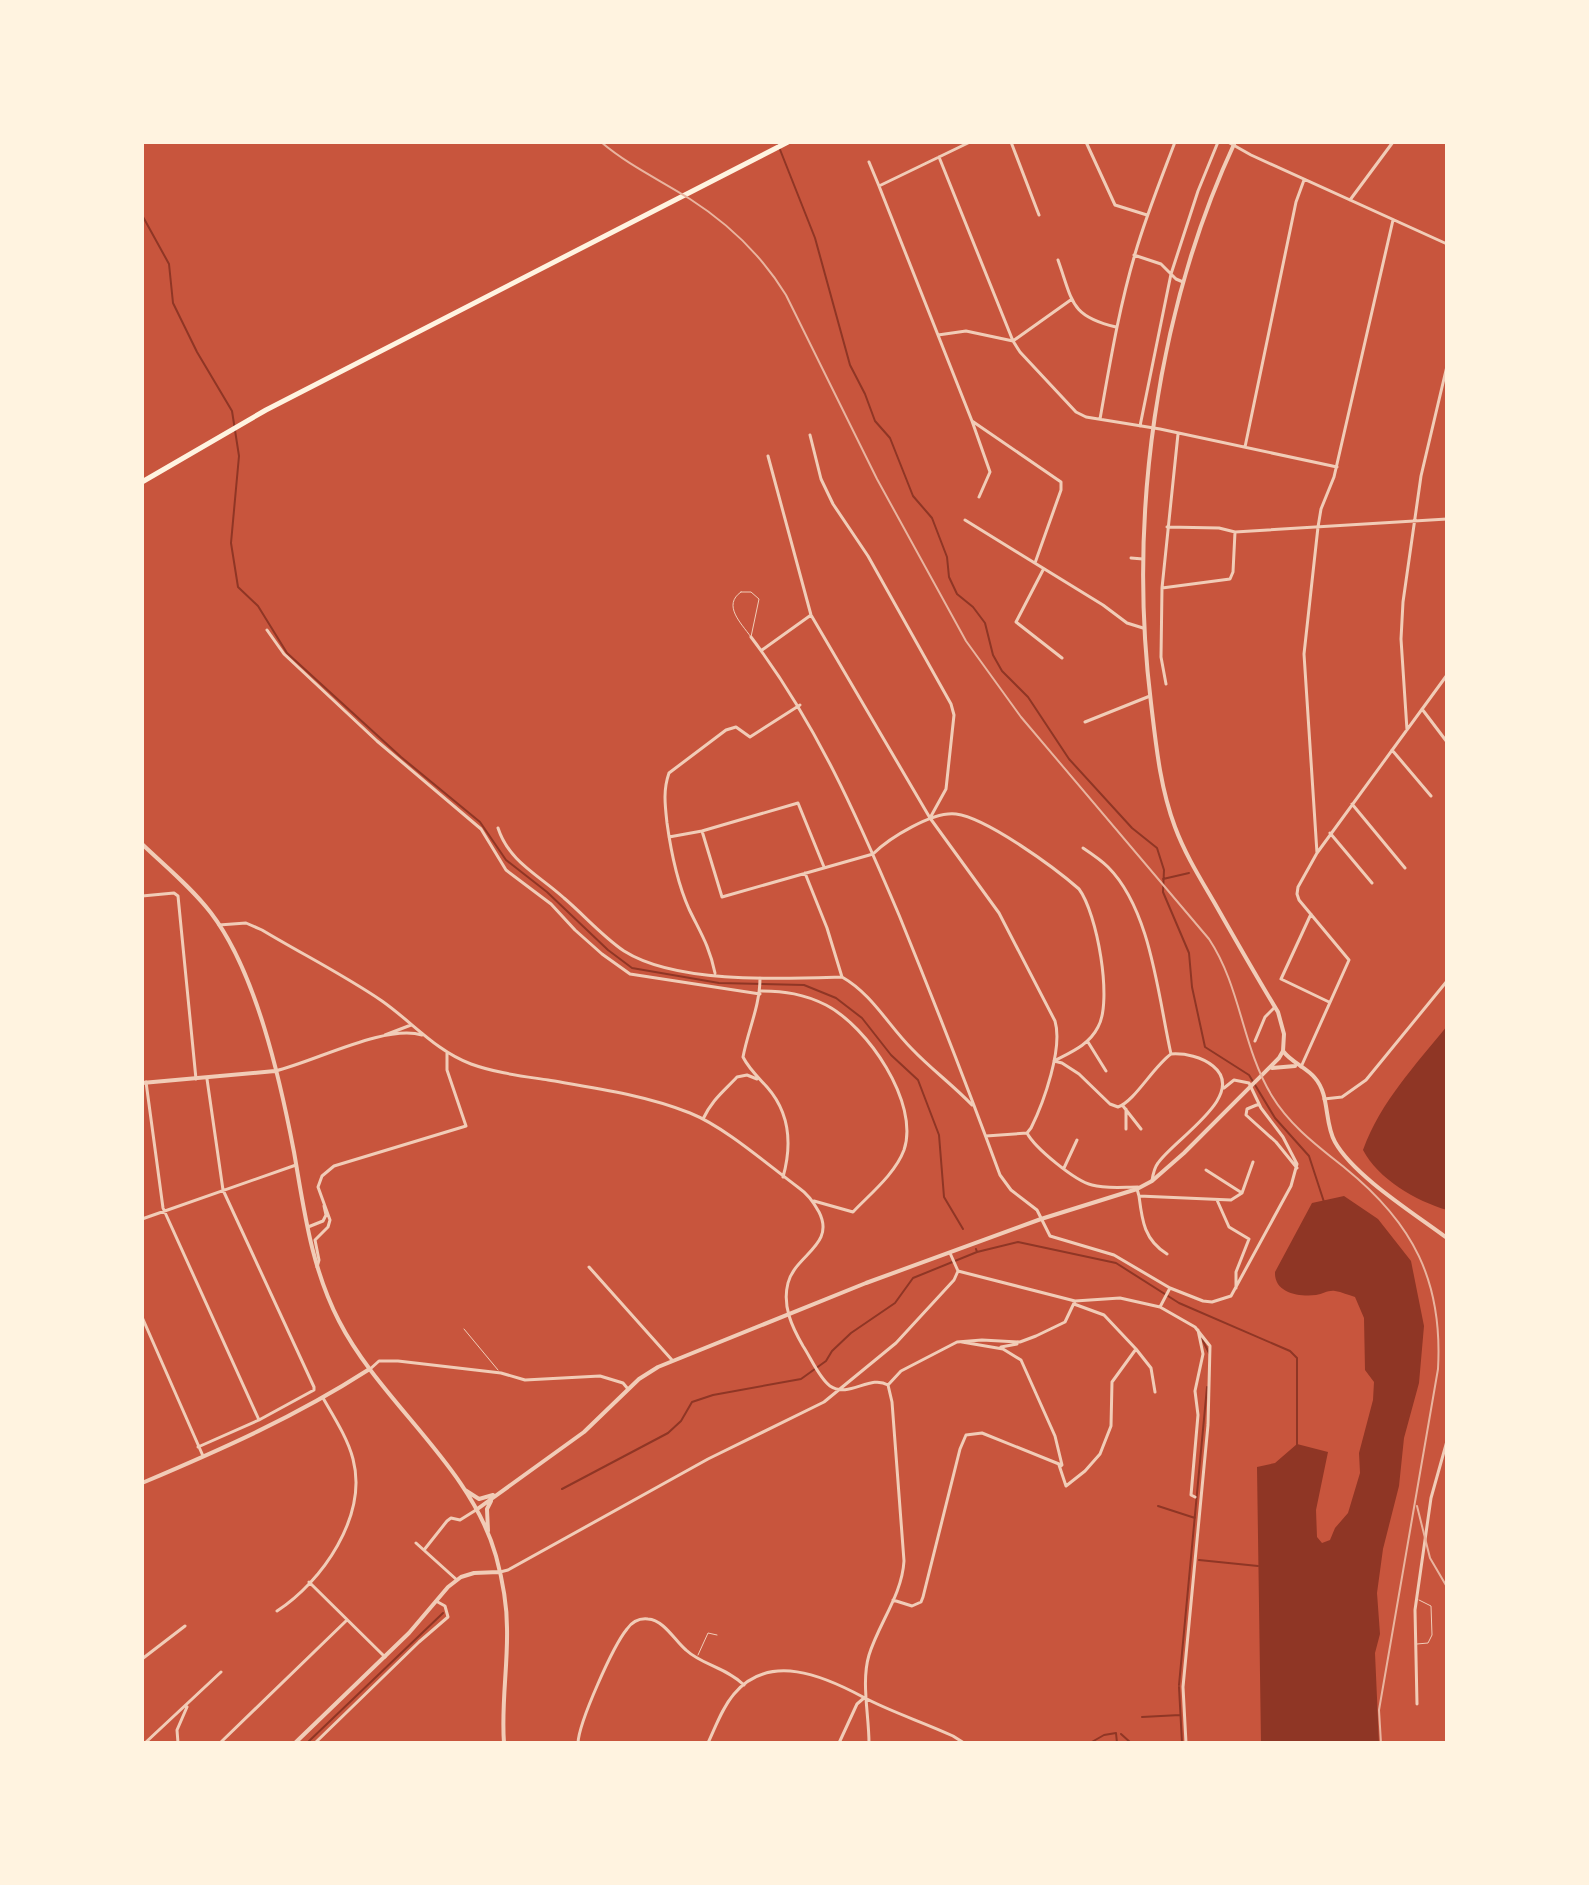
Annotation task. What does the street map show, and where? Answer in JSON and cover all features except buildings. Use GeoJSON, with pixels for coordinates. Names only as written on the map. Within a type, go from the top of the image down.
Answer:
{"type":"FeatureCollection","features":[{"type":"Feature","properties":{"kind":"main road"},"geometry":{"type":"LineString","coordinates":[[142,482],[236,427],[782,145]]}},
{"type":"Feature","properties":{"kind":"street"},"geometry":{"type":"LineString","coordinates":[[879,186],[970,142]]}},
{"type":"Feature","properties":{"kind":"street"},"geometry":{"type":"LineString","coordinates":[[1011,142],[1039,215]]}},
{"type":"Feature","properties":{"kind":"street"},"geometry":{"type":"LineString","coordinates":[[1086,142],[1115,205],[1147,215]]}},
{"type":"Feature","properties":{"kind":"street"},"geometry":{"type":"LineString","coordinates":[[1100,419],[1116,327],[1134,255],[1175,142]]}},
{"type":"Feature","properties":{"kind":"street"},"geometry":{"type":"LineString","coordinates":[[1140,426],[1171,274],[1218,142]]}},
{"type":"Feature","properties":{"kind":"street"},"geometry":{"type":"LineString","coordinates":[[1228,142],[1447,244]]}},
{"type":"Feature","properties":{"kind":"street"},"geometry":{"type":"LineString","coordinates":[[1349,201],[1393,142]]}},
{"type":"Feature","properties":{"kind":"street"},"geometry":{"type":"LineString","coordinates":[[424,1550],[447,1521],[451,1518],[460,1520],[476,1510],[584,1432],[651,1370],[1041,1219],[1139,1188],[1152,1181],[1167,1171],[1279,1058],[1283,1051],[1284,1030],[1275,1007],[1189,859],[1176,829],[1160,773],[1143,628],[1145,501],[1167,355],[1206,214],[1234,144]]}},
{"type":"Feature","properties":{"kind":"street"},"geometry":{"type":"LineString","coordinates":[[939,157],[1013,341],[1072,408],[1086,417],[1154,428],[1337,467]]}},
{"type":"Feature","properties":{"kind":"street"},"geometry":{"type":"LineString","coordinates":[[869,162],[990,472],[979,497]]}},
{"type":"Feature","properties":{"kind":"street"},"geometry":{"type":"LineString","coordinates":[[1245,447],[1296,202],[1304,180]]}},
{"type":"Feature","properties":{"kind":"street"},"geometry":{"type":"LineString","coordinates":[[1317,853],[1304,654],[1318,527],[1321,509],[1337,467],[1393,220]]}},
{"type":"Feature","properties":{"kind":"street"},"geometry":{"type":"LineString","coordinates":[[1134,255],[1161,264],[1185,283]]}},
{"type":"Feature","properties":{"kind":"street"},"geometry":{"type":"LineString","coordinates":[[1058,260],[1072,299],[1086,318],[1116,327]]}},
{"type":"Feature","properties":{"kind":"street"},"geometry":{"type":"LineString","coordinates":[[938,335],[966,331],[1013,341],[1072,299]]}},
{"type":"Feature","properties":{"kind":"street"},"geometry":{"type":"LineString","coordinates":[[1407,730],[1401,625],[1421,476],[1447,366]]}},
{"type":"Feature","properties":{"kind":"street"},"geometry":{"type":"LineString","coordinates":[[972,421],[1057,478],[1062,487],[1035,563]]}},
{"type":"Feature","properties":{"kind":"street"},"geometry":{"type":"LineString","coordinates":[[1166,684],[1161,649],[1162,588],[1178,433]]}},
{"type":"Feature","properties":{"kind":"street"},"geometry":{"type":"LineString","coordinates":[[810,435],[821,479],[833,504],[868,556],[951,704],[954,715],[946,789],[930,818]]}},
{"type":"Feature","properties":{"kind":"street"},"geometry":{"type":"LineString","coordinates":[[768,456],[811,615],[930,818],[999,913],[1055,1021],[1059,1035],[1054,1061],[1035,1121],[1027,1133]]}},
{"type":"Feature","properties":{"kind":"street"},"geometry":{"type":"LineString","coordinates":[[1167,527],[1219,528],[1235,532],[1447,519]]}},
{"type":"Feature","properties":{"kind":"street"},"geometry":{"type":"LineString","coordinates":[[965,520],[1127,623],[1143,628]]}},
{"type":"Feature","properties":{"kind":"street"},"geometry":{"type":"LineString","coordinates":[[1162,588],[1230,579],[1235,532]]}},
{"type":"Feature","properties":{"kind":"street"},"geometry":{"type":"LineString","coordinates":[[1131,558],[1143,559]]}},
{"type":"Feature","properties":{"kind":"street"},"geometry":{"type":"LineString","coordinates":[[1043,570],[1016,622],[1062,658]]}},
{"type":"Feature","properties":{"kind":"street"},"geometry":{"type":"LineString","coordinates":[[761,650],[811,615]]}},
{"type":"Feature","properties":{"kind":"street"},"geometry":{"type":"LineString","coordinates":[[267,630],[284,654],[377,741],[481,829],[506,870],[551,904],[617,967],[630,974],[760,993],[799,994],[837,1012],[864,1037],[904,1107],[905,1147],[889,1174],[853,1212],[812,1201]]}},
{"type":"Feature","properties":{"kind":"street"},"geometry":{"type":"LineString","coordinates":[[751,637],[800,705],[835,770],[873,854],[1005,1183],[1037,1210],[1050,1236],[1114,1255],[1169,1290],[1212,1302],[1229,1297],[1236,1290],[1291,1186],[1297,1168],[1292,1150],[1259,1104],[1252,1085],[1247,1081],[1234,1080],[1224,1088],[1208,1115],[1180,1138],[1156,1164],[1152,1181]]}},
{"type":"Feature","properties":{"kind":"street"},"geometry":{"type":"LineString","coordinates":[[1300,1067],[1349,960],[1297,894],[1305,871],[1447,675]]}},
{"type":"Feature","properties":{"kind":"street"},"geometry":{"type":"LineString","coordinates":[[1085,722],[1150,696]]}},
{"type":"Feature","properties":{"kind":"street"},"geometry":{"type":"LineString","coordinates":[[715,975],[710,947],[689,908],[677,874],[664,798],[669,773],[726,730],[736,727],[750,737],[800,705]]}},
{"type":"Feature","properties":{"kind":"street"},"geometry":{"type":"LineString","coordinates":[[1422,709],[1447,742]]}},
{"type":"Feature","properties":{"kind":"street"},"geometry":{"type":"LineString","coordinates":[[1392,750],[1431,796]]}},
{"type":"Feature","properties":{"kind":"street"},"geometry":{"type":"LineString","coordinates":[[669,837],[702,831],[798,803],[824,867]]}},
{"type":"Feature","properties":{"kind":"street"},"geometry":{"type":"LineString","coordinates":[[1352,804],[1405,868]]}},
{"type":"Feature","properties":{"kind":"street"},"geometry":{"type":"LineString","coordinates":[[702,831],[722,897],[873,854],[930,818],[943,814],[959,815],[1005,836],[1071,882],[1085,898],[1095,930],[1106,995],[1100,1024],[1088,1042],[1054,1061]]}},
{"type":"Feature","properties":{"kind":"street"},"geometry":{"type":"LineString","coordinates":[[498,828],[515,858],[625,952],[670,968],[715,975],[842,977]]}},
{"type":"Feature","properties":{"kind":"street"},"geometry":{"type":"LineString","coordinates":[[1330,833],[1372,883]]}},
{"type":"Feature","properties":{"kind":"street"},"geometry":{"type":"LineString","coordinates":[[142,844],[203,903],[219,925],[247,984],[275,1071],[308,1237],[340,1323],[369,1370],[459,1484],[488,1533],[500,1572],[508,1626],[504,1743]]}},
{"type":"Feature","properties":{"kind":"street"},"geometry":{"type":"LineString","coordinates":[[1083,848],[1109,868],[1132,900],[1145,934],[1171,1054]]}},
{"type":"Feature","properties":{"kind":"street"},"geometry":{"type":"LineString","coordinates":[[805,873],[842,977],[870,1000],[914,1052],[949,1080],[975,1108]]}},
{"type":"Feature","properties":{"kind":"street"},"geometry":{"type":"LineString","coordinates":[[142,896],[176,893],[179,899],[196,1079]]}},
{"type":"Feature","properties":{"kind":"street"},"geometry":{"type":"LineString","coordinates":[[1311,914],[1281,979],[1330,1002]]}},
{"type":"Feature","properties":{"kind":"street"},"geometry":{"type":"LineString","coordinates":[[219,925],[236,922],[253,926],[379,999],[447,1053],[492,1071],[604,1089],[672,1107],[703,1119],[812,1201],[822,1218],[824,1232],[821,1240],[790,1277],[787,1290],[789,1322],[816,1368],[831,1387],[840,1390],[874,1382],[888,1385]]}},
{"type":"Feature","properties":{"kind":"street"},"geometry":{"type":"LineString","coordinates":[[760,978],[760,993],[743,1057],[776,1099],[787,1128],[789,1150],[783,1177]]}},
{"type":"Feature","properties":{"kind":"street"},"geometry":{"type":"LineString","coordinates":[[1324,1099],[1348,1094],[1366,1080],[1447,981]]}},
{"type":"Feature","properties":{"kind":"street"},"geometry":{"type":"LineString","coordinates":[[1255,1041],[1265,1017],[1275,1007]]}},
{"type":"Feature","properties":{"kind":"street"},"geometry":{"type":"LineString","coordinates":[[259,1420],[165,1211],[144,1082],[275,1071],[411,1025]]}},
{"type":"Feature","properties":{"kind":"street"},"geometry":{"type":"LineString","coordinates":[[381,1037],[411,1033],[427,1038]]}},
{"type":"Feature","properties":{"kind":"street"},"geometry":{"type":"LineString","coordinates":[[1088,1042],[1106,1071]]}},
{"type":"Feature","properties":{"kind":"street"},"geometry":{"type":"LineString","coordinates":[[1283,1051],[1289,1062]]}},
{"type":"Feature","properties":{"kind":"street"},"geometry":{"type":"LineString","coordinates":[[306,1227],[317,1224],[325,1217],[319,1184],[325,1173],[334,1166],[466,1126],[447,1070],[447,1053]]}},
{"type":"Feature","properties":{"kind":"street"},"geometry":{"type":"LineString","coordinates":[[1126,1129],[1125,1107],[1150,1073],[1171,1054],[1194,1057],[1211,1064],[1224,1081],[1224,1088]]}},
{"type":"Feature","properties":{"kind":"street"},"geometry":{"type":"LineString","coordinates":[[1279,1058],[1315,1078],[1324,1099],[1330,1132],[1343,1155],[1447,1238]]}},
{"type":"Feature","properties":{"kind":"street"},"geometry":{"type":"LineString","coordinates":[[1054,1061],[1079,1074],[1114,1106],[1125,1107],[1141,1129]]}},
{"type":"Feature","properties":{"kind":"street"},"geometry":{"type":"LineString","coordinates":[[1268,1070],[1289,1062]]}},
{"type":"Feature","properties":{"kind":"street"},"geometry":{"type":"LineString","coordinates":[[703,1119],[711,1102],[737,1077],[747,1075],[761,1081]]}},
{"type":"Feature","properties":{"kind":"street"},"geometry":{"type":"LineString","coordinates":[[198,1447],[259,1420],[314,1390],[223,1190],[207,1079]]}},
{"type":"Feature","properties":{"kind":"street"},"geometry":{"type":"LineString","coordinates":[[1259,1104],[1247,1109],[1246,1115],[1276,1142],[1297,1168]]}},
{"type":"Feature","properties":{"kind":"street"},"geometry":{"type":"LineString","coordinates":[[986,1136],[1027,1133]]}},
{"type":"Feature","properties":{"kind":"street"},"geometry":{"type":"LineString","coordinates":[[1027,1133],[1031,1140],[1083,1182],[1093,1186],[1139,1188]]}},
{"type":"Feature","properties":{"kind":"street"},"geometry":{"type":"LineString","coordinates":[[1064,1168],[1077,1140]]}},
{"type":"Feature","properties":{"kind":"street"},"geometry":{"type":"LineString","coordinates":[[1139,1196],[1231,1200],[1242,1193],[1253,1162]]}},
{"type":"Feature","properties":{"kind":"street"},"geometry":{"type":"LineString","coordinates":[[142,1219],[296,1165]]}},
{"type":"Feature","properties":{"kind":"street"},"geometry":{"type":"LineString","coordinates":[[1206,1170],[1242,1193]]}},
{"type":"Feature","properties":{"kind":"street"},"geometry":{"type":"LineString","coordinates":[[1139,1188],[1147,1235],[1156,1247],[1167,1254]]}},
{"type":"Feature","properties":{"kind":"street"},"geometry":{"type":"LineString","coordinates":[[1217,1200],[1229,1227],[1249,1239],[1236,1272],[1236,1290]]}},
{"type":"Feature","properties":{"kind":"street"},"geometry":{"type":"LineString","coordinates":[[317,1267],[319,1260],[314,1242],[328,1227],[331,1217],[323,1202]]}},
{"type":"Feature","properties":{"kind":"street"},"geometry":{"type":"LineString","coordinates":[[304,1215],[317,1224]]}},
{"type":"Feature","properties":{"kind":"street"},"geometry":{"type":"LineString","coordinates":[[308,1237],[322,1232]]}},
{"type":"Feature","properties":{"kind":"street"},"geometry":{"type":"LineString","coordinates":[[950,1255],[958,1271],[1075,1302],[1104,1315],[1151,1368],[1155,1392]]}},
{"type":"Feature","properties":{"kind":"street"},"geometry":{"type":"LineString","coordinates":[[589,1267],[673,1361]]}},
{"type":"Feature","properties":{"kind":"street"},"geometry":{"type":"LineString","coordinates":[[295,1743],[385,1657],[457,1580],[487,1571],[508,1570],[708,1459],[806,1412],[840,1390],[896,1343],[954,1280],[958,1271]]}},
{"type":"Feature","properties":{"kind":"street"},"geometry":{"type":"LineString","coordinates":[[1160,1307],[1169,1290]]}},
{"type":"Feature","properties":{"kind":"street"},"geometry":{"type":"LineString","coordinates":[[1075,1302],[1120,1298],[1160,1307],[1196,1328],[1212,1351],[1185,1666],[1186,1743]]}},
{"type":"Feature","properties":{"kind":"street"},"geometry":{"type":"LineString","coordinates":[[998,1348],[1065,1322],[1075,1302]]}},
{"type":"Feature","properties":{"kind":"street"},"geometry":{"type":"LineString","coordinates":[[142,1317],[204,1458]]}},
{"type":"Feature","properties":{"kind":"street"},"geometry":{"type":"LineString","coordinates":[[1196,1328],[1203,1354],[1195,1391],[1198,1415],[1191,1495],[1198,1499]]}},
{"type":"Feature","properties":{"kind":"street"},"geometry":{"type":"LineString","coordinates":[[888,1385],[901,1371],[957,1342],[1020,1342]]}},
{"type":"Feature","properties":{"kind":"street"},"geometry":{"type":"LineString","coordinates":[[957,1342],[979,1343],[1017,1356],[1025,1367],[1055,1436],[1066,1486],[1100,1454],[1111,1426],[1112,1382],[1136,1349]]}},
{"type":"Feature","properties":{"kind":"street"},"geometry":{"type":"LineString","coordinates":[[143,1480],[204,1458],[284,1420],[379,1361],[501,1373],[525,1380],[600,1376],[623,1383],[628,1389]]}},
{"type":"Feature","properties":{"kind":"street"},"geometry":{"type":"LineString","coordinates":[[869,1743],[869,1710],[864,1698],[868,1657],[901,1581],[904,1561],[892,1402],[888,1385]]}},
{"type":"Feature","properties":{"kind":"street"},"geometry":{"type":"LineString","coordinates":[[277,1611],[290,1603],[309,1582],[333,1554],[346,1532],[355,1488],[354,1461],[323,1398]]}},
{"type":"Feature","properties":{"kind":"street"},"geometry":{"type":"LineString","coordinates":[[893,1600],[912,1606],[921,1602],[966,1435],[982,1433],[1060,1465]]}},
{"type":"Feature","properties":{"kind":"street"},"geometry":{"type":"LineString","coordinates":[[1417,1704],[1417,1600],[1431,1498],[1447,1441]]}},
{"type":"Feature","properties":{"kind":"street"},"geometry":{"type":"LineString","coordinates":[[459,1484],[479,1499],[499,1492]]}},
{"type":"Feature","properties":{"kind":"street"},"geometry":{"type":"LineString","coordinates":[[488,1533],[487,1509],[499,1492]]}},
{"type":"Feature","properties":{"kind":"street"},"geometry":{"type":"LineString","coordinates":[[416,1543],[457,1580]]}},
{"type":"Feature","properties":{"kind":"street"},"geometry":{"type":"LineString","coordinates":[[487,1571],[497,1562]]}},
{"type":"Feature","properties":{"kind":"street"},"geometry":{"type":"LineString","coordinates":[[309,1582],[385,1657]]}},
{"type":"Feature","properties":{"kind":"street"},"geometry":{"type":"LineString","coordinates":[[315,1743],[448,1617],[445,1606],[436,1601]]}},
{"type":"Feature","properties":{"kind":"street"},"geometry":{"type":"LineString","coordinates":[[220,1743],[347,1620]]}},
{"type":"Feature","properties":{"kind":"street"},"geometry":{"type":"LineString","coordinates":[[578,1743],[582,1724],[624,1632],[635,1621],[657,1621],[685,1650],[728,1670],[744,1685]]}},
{"type":"Feature","properties":{"kind":"street"},"geometry":{"type":"LineString","coordinates":[[142,1659],[185,1626]]}},
{"type":"Feature","properties":{"kind":"street"},"geometry":{"type":"LineString","coordinates":[[708,1743],[727,1703],[744,1685],[774,1672],[798,1671],[822,1677],[964,1743]]}},
{"type":"Feature","properties":{"kind":"street"},"geometry":{"type":"LineString","coordinates":[[145,1743],[221,1672]]}},
{"type":"Feature","properties":{"kind":"street"},"geometry":{"type":"LineString","coordinates":[[839,1743],[857,1704],[864,1698]]}},
{"type":"Feature","properties":{"kind":"street"},"geometry":{"type":"LineString","coordinates":[[178,1743],[177,1730],[191,1701]]}},
{"type":"Feature","properties":{"kind":"street"},"geometry":{"type":"LineString","coordinates":[[869,1710],[883,1705]]}},
{"type":"Feature","properties":{"kind":"street"},"geometry":{"type":"LineString","coordinates":[[164,1725],[172,1724],[177,1730]]}},
{"type":"Feature","properties":{"kind":"lane"},"geometry":{"type":"LineString","coordinates":[[741,592],[751,592],[759,599],[751,637],[734,614],[732,603],[741,592]]}},
{"type":"Feature","properties":{"kind":"lane"},"geometry":{"type":"LineString","coordinates":[[464,1329],[501,1373]]}},
{"type":"Feature","properties":{"kind":"lane"},"geometry":{"type":"LineString","coordinates":[[1415,1644],[1428,1643],[1432,1635],[1431,1606],[1417,1600]]}},
{"type":"Feature","properties":{"kind":"lane"},"geometry":{"type":"LineString","coordinates":[[697,1657],[705,1636],[708,1633],[717,1635]]}},
{"type":"Feature","properties":{"kind":"shaded area"},"geometry":{"type":"Polygon","coordinates":[[[1447,1026],[1447,1210],[1399,1188],[1378,1170],[1363,1150],[1389,1100],[1447,1026]]]}},
{"type":"Feature","properties":{"kind":"shaded area"},"geometry":{"type":"Polygon","coordinates":[[[1344,1196],[1378,1219],[1411,1261],[1424,1326],[1419,1383],[1404,1438],[1399,1486],[1383,1549],[1377,1593],[1380,1634],[1375,1653],[1379,1743],[1261,1743],[1257,1467],[1275,1463],[1297,1444],[1328,1452],[1316,1510],[1317,1537],[1322,1543],[1330,1540],[1335,1528],[1348,1513],[1360,1473],[1359,1453],[1373,1400],[1374,1382],[1365,1370],[1364,1318],[1355,1297],[1332,1291],[1316,1295],[1295,1294],[1279,1285],[1275,1272],[1312,1203],[1344,1196]]]}},
{"type":"Feature","properties":{"kind":"waterway"},"geometry":{"type":"LineString","coordinates":[[777,142],[815,238],[850,365],[875,421],[890,438],[913,496],[932,518],[957,594],[973,607],[985,623],[993,655],[1002,671],[1028,697],[1069,759],[1132,828],[1157,848],[1164,870],[1163,892],[1189,953],[1192,987],[1205,1047],[1249,1075],[1275,1118],[1309,1156],[1324,1202]]}},
{"type":"Feature","properties":{"kind":"waterway"},"geometry":{"type":"LineString","coordinates":[[142,215],[169,264],[173,303],[197,352],[232,411],[239,456],[231,543],[238,587],[258,606],[287,653],[401,757],[480,822],[506,860],[632,968],[719,983],[804,985],[836,998],[862,1018],[891,1055],[918,1080],[939,1135],[944,1197],[963,1229]]}},
{"type":"Feature","properties":{"kind":"waterway"},"geometry":{"type":"LineString","coordinates":[[1163,879],[1189,873]]}},
{"type":"Feature","properties":{"kind":"waterway"},"geometry":{"type":"LineString","coordinates":[[976,1249],[977,1252],[1018,1242],[1116,1263],[1179,1303],[1290,1351],[1297,1358],[1297,1445]]}},
{"type":"Feature","properties":{"kind":"waterway"},"geometry":{"type":"LineString","coordinates":[[562,1489],[668,1433],[681,1421],[692,1402],[713,1395],[801,1379],[826,1361],[851,1333],[895,1303],[913,1278],[977,1252]]}},
{"type":"Feature","properties":{"kind":"waterway"},"geometry":{"type":"LineString","coordinates":[[1202,1339],[1209,1353]]}},
{"type":"Feature","properties":{"kind":"waterway"},"geometry":{"type":"LineString","coordinates":[[1179,1685],[1207,1387]]}},
{"type":"Feature","properties":{"kind":"waterway"},"geometry":{"type":"LineString","coordinates":[[1158,1506],[1195,1518]]}},
{"type":"Feature","properties":{"kind":"waterway"},"geometry":{"type":"LineString","coordinates":[[1199,1560],[1258,1566]]}},
{"type":"Feature","properties":{"kind":"waterway"},"geometry":{"type":"LineString","coordinates":[[307,1743],[443,1613]]}},
{"type":"Feature","properties":{"kind":"waterway"},"geometry":{"type":"LineString","coordinates":[[1179,1687],[1182,1743]]}},
{"type":"Feature","properties":{"kind":"waterway"},"geometry":{"type":"LineString","coordinates":[[1142,1717],[1180,1715]]}},
{"type":"Feature","properties":{"kind":"waterway"},"geometry":{"type":"LineString","coordinates":[[1090,1743],[1104,1735],[1116,1733],[1117,1743]]}},
{"type":"Feature","properties":{"kind":"waterway"},"geometry":{"type":"LineString","coordinates":[[1121,1734],[1131,1743]]}},
{"type":"Feature","properties":{"kind":"railway"},"geometry":{"type":"LineString","coordinates":[[601,142],[718,219],[744,242],[777,281],[877,479],[966,641],[1021,717],[1209,939],[1228,977],[1254,1058],[1279,1107],[1389,1210],[1419,1256],[1435,1308],[1438,1369],[1379,1710],[1381,1743]]}},
{"type":"Feature","properties":{"kind":"railway"},"geometry":{"type":"LineString","coordinates":[[1417,1506],[1430,1558],[1447,1587]]}}]}
